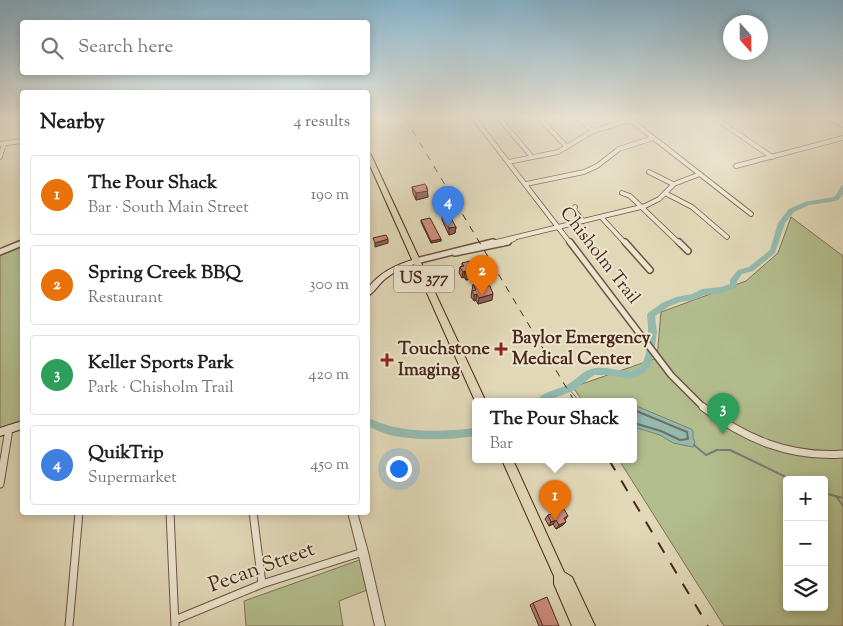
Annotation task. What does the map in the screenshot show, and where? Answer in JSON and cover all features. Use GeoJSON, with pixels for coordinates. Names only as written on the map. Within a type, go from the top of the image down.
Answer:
{"type":"FeatureCollection","features":[{"type":"Feature","properties":{"kind":"main road","name":"US 377"},"geometry":{"type":"LineString","coordinates":[[370,159],[479,398]]}},
{"type":"Feature","properties":{"kind":"main road"},"geometry":{"type":"LineString","coordinates":[[370,291],[385,274],[400,265],[416,261]]}},
{"type":"Feature","properties":{"kind":"main road"},"geometry":{"type":"LineString","coordinates":[[4,431],[20,427]]}},
{"type":"Feature","properties":{"kind":"main road"},"geometry":{"type":"LineString","coordinates":[[508,463],[560,576],[560,584],[579,626]]}},
{"type":"Feature","properties":{"kind":"main road"},"geometry":{"type":"LineString","coordinates":[[560,576],[567,582],[588,626]]}},
{"type":"Feature","properties":{"kind":"street","name":"Chisholm Trail"},"geometry":{"type":"LineString","coordinates":[[497,147],[692,398],[716,418],[754,439],[790,451],[817,455],[843,454]]}},
{"type":"Feature","properties":{"kind":"street"},"geometry":{"type":"LineString","coordinates":[[524,147],[532,157]]}},
{"type":"Feature","properties":{"kind":"street"},"geometry":{"type":"LineString","coordinates":[[526,184],[590,170],[619,149],[625,147]]}},
{"type":"Feature","properties":{"kind":"street"},"geometry":{"type":"LineString","coordinates":[[665,147],[751,214]]}},
{"type":"Feature","properties":{"kind":"street"},"geometry":{"type":"LineString","coordinates":[[758,147],[772,157]]}},
{"type":"Feature","properties":{"kind":"street"},"geometry":{"type":"LineString","coordinates":[[736,166],[809,147]]}},
{"type":"Feature","properties":{"kind":"street"},"geometry":{"type":"LineString","coordinates":[[508,162],[558,152],[567,148]]}},
{"type":"Feature","properties":{"kind":"street"},"geometry":{"type":"LineString","coordinates":[[648,172],[673,184]]}},
{"type":"Feature","properties":{"kind":"street"},"geometry":{"type":"LineString","coordinates":[[416,261],[510,242],[515,238],[642,207],[659,199],[673,184],[700,174]]}},
{"type":"Feature","properties":{"kind":"street"},"geometry":{"type":"LineString","coordinates":[[622,193],[628,195],[642,207],[688,251]]}},
{"type":"Feature","properties":{"kind":"street"},"geometry":{"type":"LineString","coordinates":[[665,193],[692,207],[727,237]]}},
{"type":"Feature","properties":{"kind":"street"},"geometry":{"type":"LineString","coordinates":[[575,207],[574,210],[583,221]]}},
{"type":"Feature","properties":{"kind":"street"},"geometry":{"type":"LineString","coordinates":[[601,217],[650,270]]}},
{"type":"Feature","properties":{"kind":"street"},"geometry":{"type":"LineString","coordinates":[[0,252],[20,245]]}},
{"type":"Feature","properties":{"kind":"street"},"geometry":{"type":"LineString","coordinates":[[0,484],[4,431]]}},
{"type":"Feature","properties":{"kind":"street"},"geometry":{"type":"LineString","coordinates":[[69,626],[79,515]]}},
{"type":"Feature","properties":{"kind":"street"},"geometry":{"type":"LineString","coordinates":[[170,515],[175,623]]}},
{"type":"Feature","properties":{"kind":"street"},"geometry":{"type":"LineString","coordinates":[[252,515],[262,584]]}},
{"type":"Feature","properties":{"kind":"street"},"geometry":{"type":"LineString","coordinates":[[353,515],[380,626]]}},
{"type":"Feature","properties":{"kind":"street","name":"Pecan Street"},"geometry":{"type":"LineString","coordinates":[[175,623],[262,584],[363,552]]}},
{"type":"Feature","properties":{"kind":"green space"},"geometry":{"type":"Polygon","coordinates":[[[791,217],[843,256],[843,626],[724,626],[621,463],[637,463],[637,398],[580,398],[573,387],[657,358],[661,312],[746,281],[778,253],[791,217]]]}},
{"type":"Feature","properties":{"kind":"green space"},"geometry":{"type":"Polygon","coordinates":[[[20,244],[20,423],[0,428],[0,252],[20,244]]]}},
{"type":"Feature","properties":{"kind":"green space"},"geometry":{"type":"Polygon","coordinates":[[[368,557],[375,587],[339,601],[343,626],[246,626],[244,601],[368,557]]]}},
{"type":"Feature","properties":{"kind":"water"},"geometry":{"type":"Polygon","coordinates":[[[637,406],[691,429],[695,442],[693,447],[673,443],[660,435],[637,428],[637,406]]]}},
{"type":"Feature","properties":{"kind":"building"},"geometry":{"type":"Polygon","coordinates":[[[425,184],[428,191],[416,193],[412,187],[425,184]]]}},
{"type":"Feature","properties":{"kind":"building"},"geometry":{"type":"Polygon","coordinates":[[[448,213],[456,227],[449,228],[442,214],[448,213]]]}},
{"type":"Feature","properties":{"kind":"building"},"geometry":{"type":"Polygon","coordinates":[[[430,218],[441,239],[431,241],[421,220],[430,218]]]}},
{"type":"Feature","properties":{"kind":"building"},"geometry":{"type":"Polygon","coordinates":[[[386,235],[388,239],[375,243],[373,238],[386,235]]]}},
{"type":"Feature","properties":{"kind":"building"},"geometry":{"type":"Polygon","coordinates":[[[470,261],[471,264],[475,263],[477,267],[479,266],[482,271],[466,274],[465,271],[463,272],[460,267],[464,266],[462,263],[470,261]]]}},
{"type":"Feature","properties":{"kind":"building"},"geometry":{"type":"Polygon","coordinates":[[[482,282],[484,285],[490,286],[493,294],[479,298],[472,291],[476,290],[473,284],[482,282]]]}},
{"type":"Feature","properties":{"kind":"building"},"geometry":{"type":"Polygon","coordinates":[[[564,509],[568,516],[564,518],[566,522],[559,525],[556,520],[551,522],[548,515],[564,509]]]}},
{"type":"Feature","properties":{"kind":"building"},"geometry":{"type":"Polygon","coordinates":[[[547,597],[559,626],[543,626],[533,603],[547,597]]]}},
{"type":"Feature","properties":{"kind":"waterway"},"geometry":{"type":"LineString","coordinates":[[546,398],[570,388],[592,372],[606,371],[631,375],[641,371],[647,365],[650,353],[653,332],[651,315],[665,305],[679,299],[694,297],[702,292],[722,290],[733,286],[734,280],[740,272],[751,269],[773,251],[778,231],[791,211],[808,203],[836,199],[843,187]]}},
{"type":"Feature","properties":{"kind":"waterway"},"geometry":{"type":"LineString","coordinates":[[569,389],[577,398]]}},
{"type":"Feature","properties":{"kind":"waterway"},"geometry":{"type":"LineString","coordinates":[[370,423],[388,430],[415,435],[472,432]]}},
{"type":"Feature","properties":{"kind":"waterway"},"geometry":{"type":"LineString","coordinates":[[694,445],[706,455],[717,450],[730,450],[784,476]]}},
{"type":"Feature","properties":{"kind":"waterway"},"geometry":{"type":"LineString","coordinates":[[828,494],[836,496]]}},
{"type":"Feature","properties":{"kind":"waterway"},"geometry":{"type":"LineString","coordinates":[[836,496],[843,498]]}},
{"type":"Feature","properties":{"kind":"waterway"},"geometry":{"type":"LineString","coordinates":[[836,496],[843,506]]}},
{"type":"Feature","properties":{"kind":"railway"},"geometry":{"type":"LineString","coordinates":[[422,147],[573,398]]}},
{"type":"Feature","properties":{"kind":"railway"},"geometry":{"type":"LineString","coordinates":[[611,463],[708,626]]}},
{"type":"Feature","properties":{"kind":"place","name":"QuikTrip"},"geometry":{"type":"Point","coordinates":[448,227]}},
{"type":"Feature","properties":{"kind":"place","name":"Spring Creek BBQ"},"geometry":{"type":"Point","coordinates":[482,296]}},
{"type":"Feature","properties":{"kind":"place","name":"Baylor Emergency Medical Center"},"geometry":{"type":"Point","coordinates":[501,349]}},
{"type":"Feature","properties":{"kind":"place","name":"Touchstone Imaging"},"geometry":{"type":"Point","coordinates":[387,360]}},
{"type":"Feature","properties":{"kind":"place","name":"Keller Sports Park"},"geometry":{"type":"Point","coordinates":[723,434]}},
{"type":"Feature","properties":{"kind":"place","name":"The Pour Shack"},"geometry":{"type":"Point","coordinates":[555,521]}}]}
